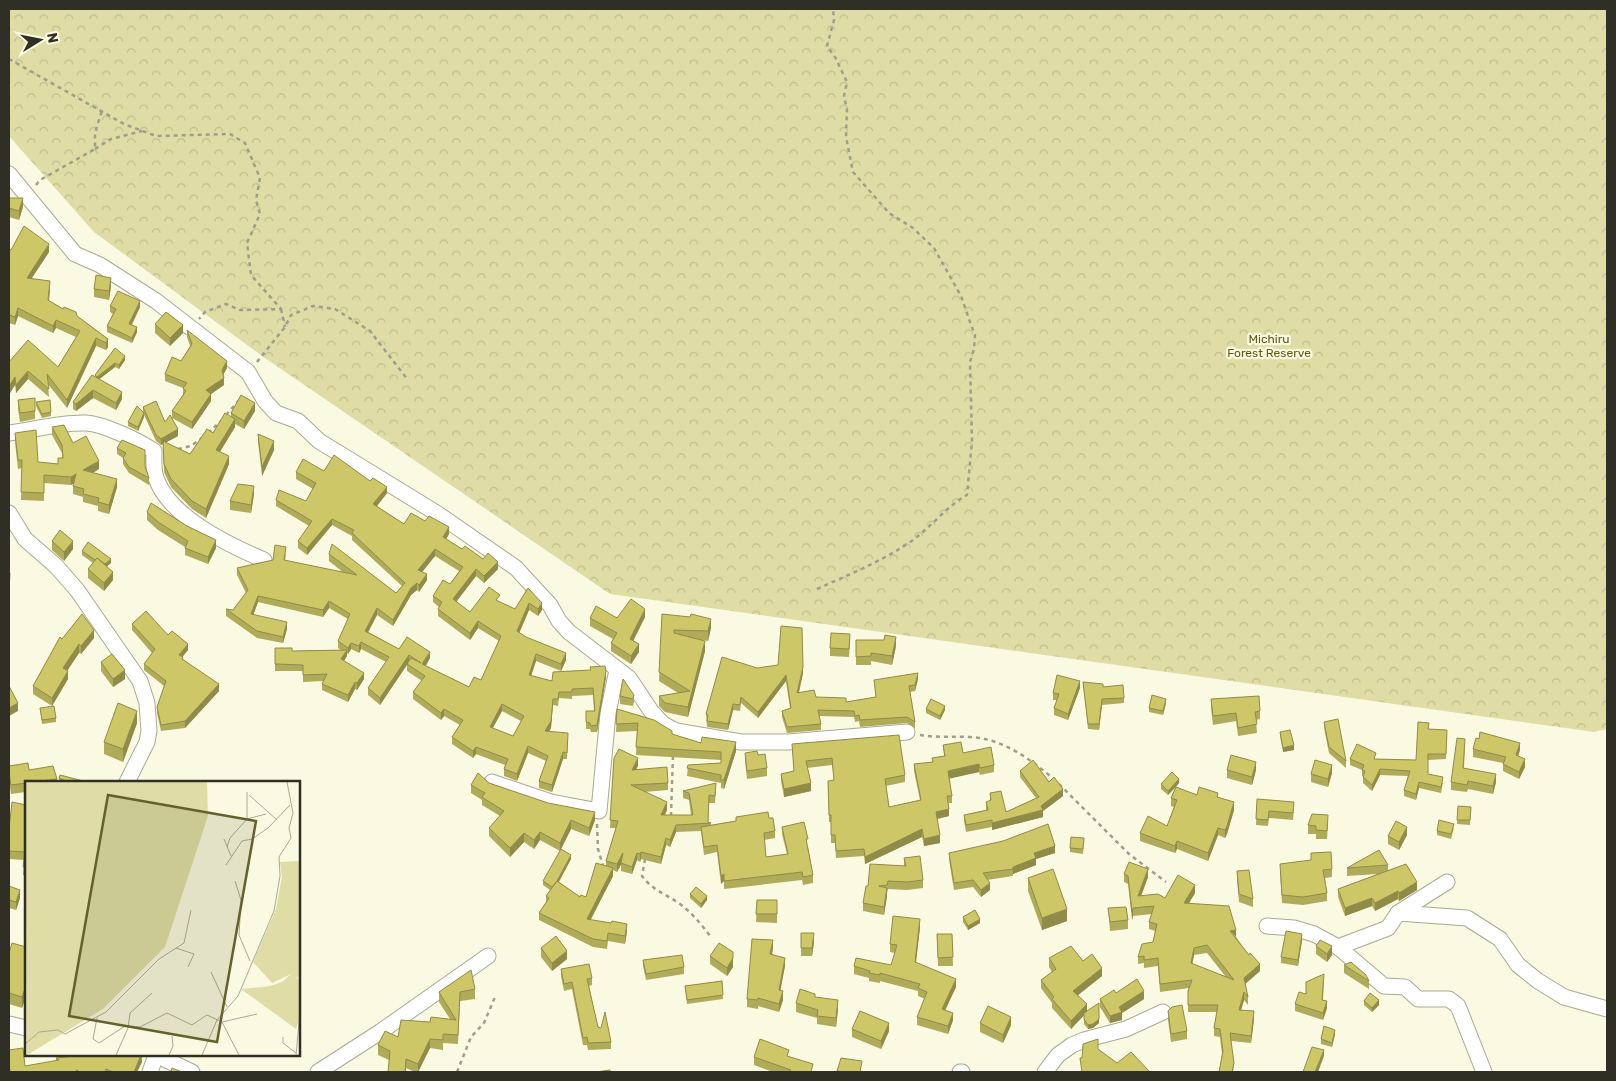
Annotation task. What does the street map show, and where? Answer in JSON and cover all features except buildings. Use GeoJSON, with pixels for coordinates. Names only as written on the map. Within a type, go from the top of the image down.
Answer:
{"type":"FeatureCollection","features":[{"type":"Feature","properties":{"kind":"street"},"geometry":{"type":"LineString","coordinates":[[9,174],[26,197],[75,254],[100,265],[156,301],[248,372],[265,401],[276,413],[298,421],[319,441],[438,514],[516,568],[550,605],[559,621],[632,682],[656,718],[676,731],[724,741],[756,742],[788,742],[907,732]]}},
{"type":"Feature","properties":{"kind":"street"},"geometry":{"type":"LineString","coordinates":[[9,199],[26,197]]}},
{"type":"Feature","properties":{"kind":"street"},"geometry":{"type":"LineString","coordinates":[[9,433],[76,423],[91,424],[115,432],[154,451],[156,480],[162,491],[179,510],[219,538],[264,560]]}},
{"type":"Feature","properties":{"kind":"street"},"geometry":{"type":"LineString","coordinates":[[9,513],[14,525],[29,544],[56,566],[77,590],[140,681],[148,703],[149,731],[146,742],[127,781]]}},
{"type":"Feature","properties":{"kind":"street"},"geometry":{"type":"LineString","coordinates":[[492,782],[543,800],[598,811],[607,722],[617,670]]}},
{"type":"Feature","properties":{"kind":"street"},"geometry":{"type":"LineString","coordinates":[[1338,947],[1388,928],[1398,913],[1447,882]]}},
{"type":"Feature","properties":{"kind":"street"},"geometry":{"type":"LineString","coordinates":[[1398,913],[1467,918],[1500,939],[1518,965],[1538,981],[1564,997],[1607,1009]]}},
{"type":"Feature","properties":{"kind":"street"},"geometry":{"type":"LineString","coordinates":[[1266,926],[1294,928],[1314,934],[1338,947],[1384,986],[1405,987],[1418,999],[1449,999],[1458,1006],[1484,1072]]}},
{"type":"Feature","properties":{"kind":"street"},"geometry":{"type":"LineString","coordinates":[[318,1072],[380,1032],[488,956]]}},
{"type":"Feature","properties":{"kind":"street"},"geometry":{"type":"LineString","coordinates":[[1045,1072],[1058,1055],[1072,1046],[1084,1040],[1126,1029],[1163,1012]]}},
{"type":"Feature","properties":{"kind":"street"},"geometry":{"type":"LineString","coordinates":[[9,1024],[25,1028]]}},
{"type":"Feature","properties":{"kind":"street"},"geometry":{"type":"LineString","coordinates":[[150,1072],[156,1056]]}},
{"type":"Feature","properties":{"kind":"street"},"geometry":{"type":"LineString","coordinates":[[158,1056],[192,1072]]}},
{"type":"Feature","properties":{"kind":"path"},"geometry":{"type":"LineString","coordinates":[[817,589],[882,561],[936,522],[954,502],[967,496],[972,441],[969,390],[970,362],[975,336],[961,296],[934,248],[913,228],[889,213],[852,172],[846,137],[847,110],[844,96],[847,82],[835,57],[827,46],[834,20],[833,9]]}},
{"type":"Feature","properties":{"kind":"path"},"geometry":{"type":"LineString","coordinates":[[9,59],[124,124],[156,136],[230,134],[245,143],[260,178],[256,200],[260,214],[247,243],[251,275],[281,309],[285,327]]}},
{"type":"Feature","properties":{"kind":"path"},"geometry":{"type":"LineString","coordinates":[[95,149],[95,133],[102,110]]}},
{"type":"Feature","properties":{"kind":"path"},"geometry":{"type":"LineString","coordinates":[[26,197],[40,180],[111,139],[142,131]]}},
{"type":"Feature","properties":{"kind":"path"},"geometry":{"type":"LineString","coordinates":[[190,328],[205,312],[226,304],[240,310],[281,309]]}},
{"type":"Feature","properties":{"kind":"path"},"geometry":{"type":"LineString","coordinates":[[248,372],[285,327],[291,315],[313,306],[335,309],[370,332],[408,380]]}},
{"type":"Feature","properties":{"kind":"path"},"geometry":{"type":"LineString","coordinates":[[154,451],[191,446],[216,426],[243,396],[258,387]]}},
{"type":"Feature","properties":{"kind":"path"},"geometry":{"type":"LineString","coordinates":[[668,823],[673,803],[671,768],[676,731]]}},
{"type":"Feature","properties":{"kind":"path"},"geometry":{"type":"LineString","coordinates":[[907,732],[942,738],[984,738],[998,742],[1016,752],[1054,779],[1129,854],[1166,882]]}},
{"type":"Feature","properties":{"kind":"path"},"geometry":{"type":"LineString","coordinates":[[598,819],[598,849],[603,866]]}},
{"type":"Feature","properties":{"kind":"path"},"geometry":{"type":"LineString","coordinates":[[645,856],[642,876],[650,887],[680,904],[696,918],[710,936]]}},
{"type":"Feature","properties":{"kind":"path"},"geometry":{"type":"LineString","coordinates":[[457,1072],[471,1037],[484,1023],[495,996]]}},
{"type":"Feature","properties":{"kind":"green space","name":"Michiru Forest Reserve"},"geometry":{"type":"Polygon","coordinates":[[[9,9],[1607,9],[1607,729],[1594,732],[610,594],[262,356],[94,232],[9,136],[9,9]]]}}]}
